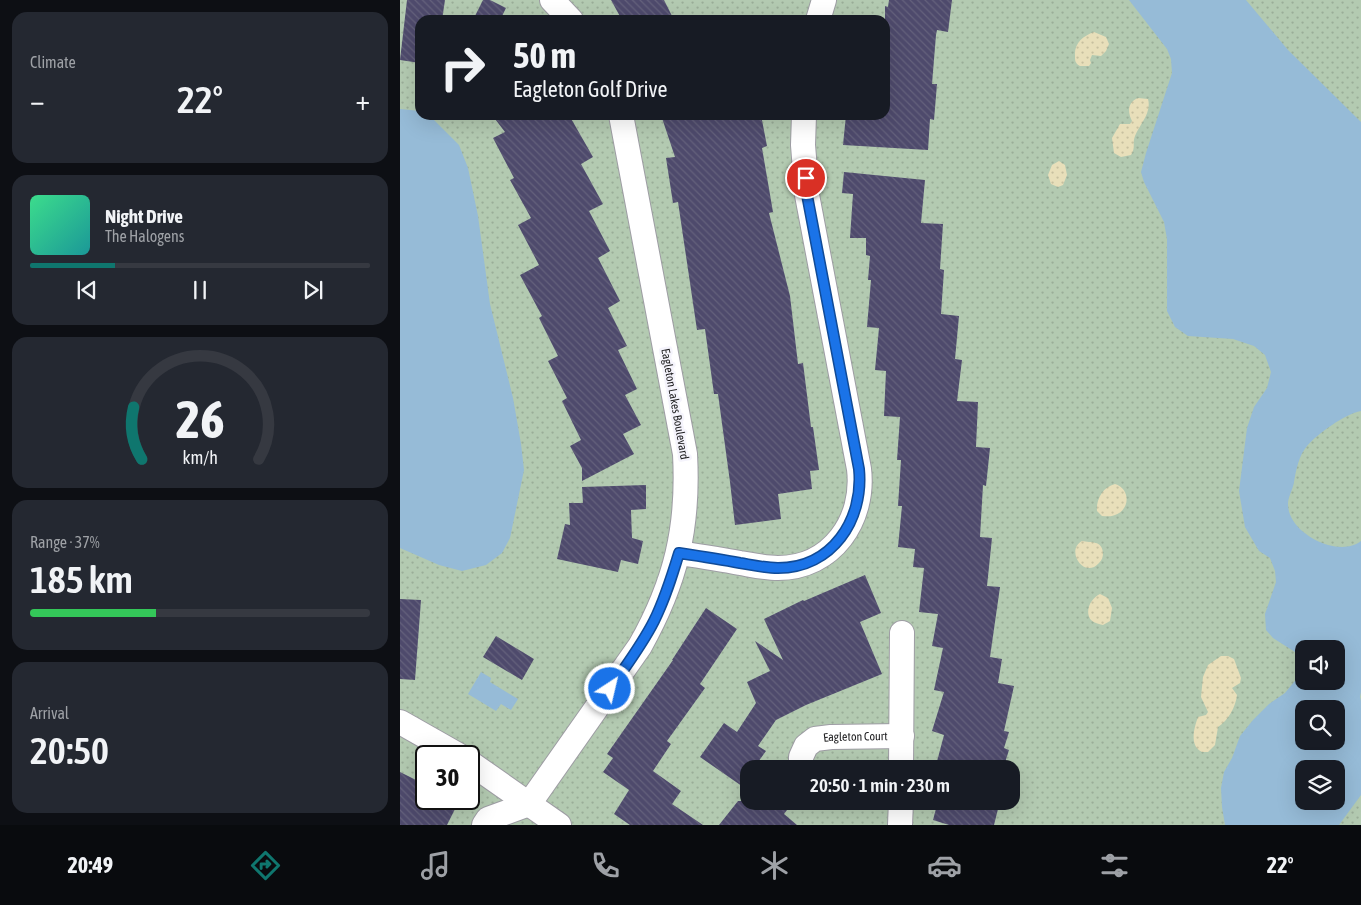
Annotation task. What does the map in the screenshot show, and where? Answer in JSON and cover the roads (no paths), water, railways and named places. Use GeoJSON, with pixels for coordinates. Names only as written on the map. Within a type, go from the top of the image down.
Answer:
{"type":"FeatureCollection","features":[{"type":"Feature","properties":{"kind":"street"},"geometry":{"type":"LineString","coordinates":[[552,0],[566,15]]}},
{"type":"Feature","properties":{"kind":"street","name":"Eagleton Lakes Boulevard"},"geometry":{"type":"LineString","coordinates":[[530,814],[640,646],[657,613],[670,582],[679,553],[686,510],[685,454],[622,120]]}},
{"type":"Feature","properties":{"kind":"street"},"geometry":{"type":"LineString","coordinates":[[679,553],[763,567],[793,566],[820,556],[841,538],[850,526],[856,512],[859,498],[859,469],[807,195],[803,145],[804,120]]}},
{"type":"Feature","properties":{"kind":"street","name":"Eagleton Court"},"geometry":{"type":"LineString","coordinates":[[901,760],[902,634]]}},
{"type":"Feature","properties":{"kind":"street"},"geometry":{"type":"LineString","coordinates":[[400,722],[441,745]]}},
{"type":"Feature","properties":{"kind":"street","name":"Eagleton Court"},"geometry":{"type":"LineString","coordinates":[[801,760],[806,746],[815,739],[902,736]]}},
{"type":"Feature","properties":{"kind":"street"},"geometry":{"type":"LineString","coordinates":[[480,771],[530,814],[559,825]]}},
{"type":"Feature","properties":{"kind":"street"},"geometry":{"type":"LineString","coordinates":[[900,810],[900,825]]}},
{"type":"Feature","properties":{"kind":"street"},"geometry":{"type":"LineString","coordinates":[[484,825],[488,819],[530,814]]}},
{"type":"Feature","properties":{"kind":"water"},"geometry":{"type":"Polygon","coordinates":[[[1129,0],[1246,0],[1288,50],[1361,122],[1361,411],[1347,416],[1332,425],[1307,446],[1298,463],[1288,504],[1289,512],[1296,525],[1315,539],[1328,545],[1341,547],[1354,545],[1361,541],[1361,795],[1339,825],[1225,825],[1221,788],[1224,772],[1232,758],[1240,736],[1253,720],[1269,704],[1285,693],[1295,681],[1295,690],[1345,690],[1345,640],[1295,640],[1295,652],[1273,638],[1266,630],[1265,614],[1276,582],[1275,571],[1270,558],[1259,551],[1245,527],[1239,491],[1247,428],[1254,407],[1267,388],[1271,372],[1265,355],[1254,346],[1233,339],[1188,336],[1175,327],[1167,311],[1167,239],[1164,222],[1141,172],[1172,73],[1171,59],[1167,49],[1129,0]]]}},
{"type":"Feature","properties":{"kind":"water"},"geometry":{"type":"Polygon","coordinates":[[[400,109],[415,110],[415,120],[434,120],[459,145],[468,168],[478,216],[490,304],[513,398],[524,470],[510,538],[502,553],[486,565],[462,571],[439,565],[400,548],[400,109]]]}},
{"type":"Feature","properties":{"kind":"water"},"geometry":{"type":"Polygon","coordinates":[[[481,672],[491,678],[490,682],[518,699],[511,710],[501,704],[496,711],[468,694],[481,672]]]}}]}
